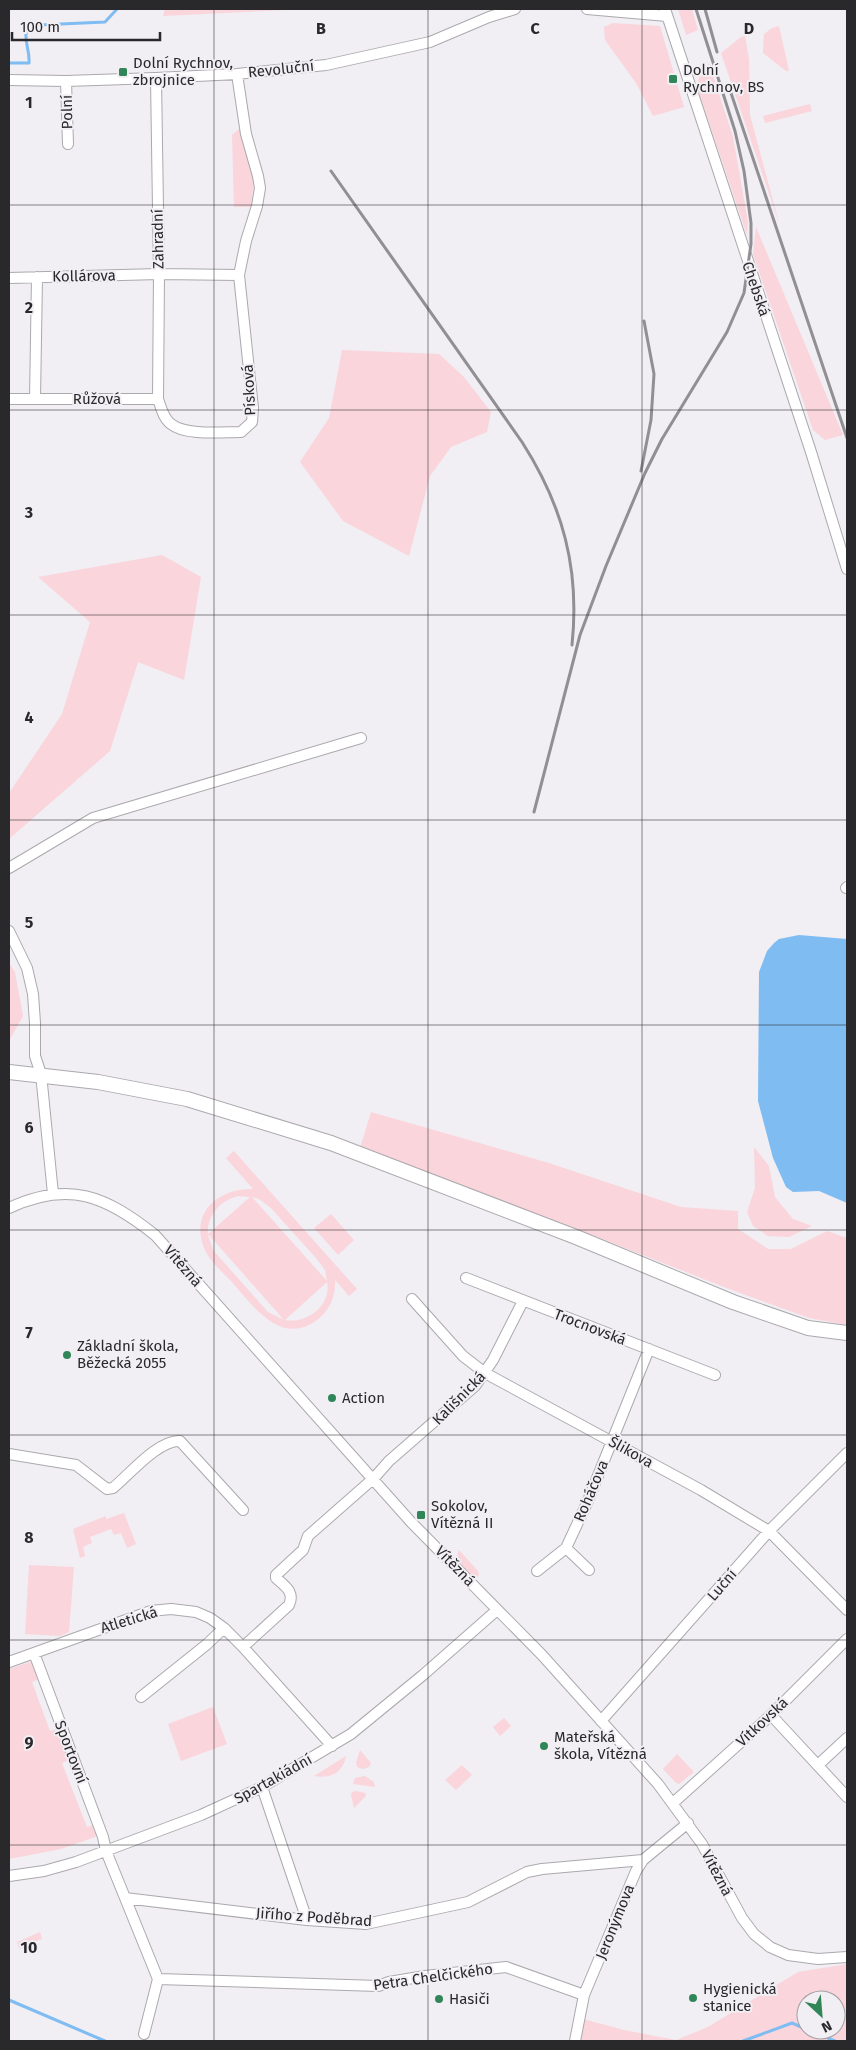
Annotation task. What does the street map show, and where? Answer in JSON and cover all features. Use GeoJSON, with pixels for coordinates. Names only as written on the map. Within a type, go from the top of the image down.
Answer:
{"type":"FeatureCollection","features":[{"type":"Feature","properties":{"kind":"main road"},"geometry":{"type":"LineString","coordinates":[[9,1072],[41,1074],[98,1082],[187,1099],[331,1143],[576,1237],[733,1302],[808,1328],[847,1334]]}},
{"type":"Feature","properties":{"kind":"street","name":"Revoluční"},"geometry":{"type":"LineString","coordinates":[[9,80],[66,81],[156,78],[236,74],[326,65],[430,42],[489,17],[515,9]]}},
{"type":"Feature","properties":{"kind":"street"},"geometry":{"type":"LineString","coordinates":[[587,9],[666,12]]}},
{"type":"Feature","properties":{"kind":"street","name":"Chebská"},"geometry":{"type":"LineString","coordinates":[[666,12],[811,452],[847,569]]}},
{"type":"Feature","properties":{"kind":"street","name":"Písková"},"geometry":{"type":"LineString","coordinates":[[158,399],[165,418],[179,428],[199,432],[241,432],[252,422],[253,408],[239,275],[260,188],[246,134],[236,74]]}},
{"type":"Feature","properties":{"kind":"street","name":"Zahradní"},"geometry":{"type":"LineString","coordinates":[[156,78],[159,274],[158,399]]}},
{"type":"Feature","properties":{"kind":"street","name":"Polní"},"geometry":{"type":"LineString","coordinates":[[66,81],[68,144]]}},
{"type":"Feature","properties":{"kind":"street"},"geometry":{"type":"LineString","coordinates":[[159,274],[239,275]]}},
{"type":"Feature","properties":{"kind":"street","name":"Kollárova"},"geometry":{"type":"LineString","coordinates":[[9,278],[159,274]]}},
{"type":"Feature","properties":{"kind":"street"},"geometry":{"type":"LineString","coordinates":[[35,399],[37,277]]}},
{"type":"Feature","properties":{"kind":"street","name":"Růžová"},"geometry":{"type":"LineString","coordinates":[[9,399],[158,399]]}},
{"type":"Feature","properties":{"kind":"street"},"geometry":{"type":"LineString","coordinates":[[9,868],[93,818],[361,738]]}},
{"type":"Feature","properties":{"kind":"street"},"geometry":{"type":"LineString","coordinates":[[9,931],[27,968],[33,994],[36,1023],[35,1056],[41,1074],[53,1194]]}},
{"type":"Feature","properties":{"kind":"street","name":"Vítězná"},"geometry":{"type":"LineString","coordinates":[[9,1208],[35,1198],[53,1194],[71,1194],[103,1200],[131,1216],[155,1234],[256,1350],[412,1522],[542,1655],[673,1803],[717,1868],[742,1918],[762,1941],[778,1951],[798,1957],[818,1959],[847,1957]]}},
{"type":"Feature","properties":{"kind":"street","name":"Trocnovská"},"geometry":{"type":"LineString","coordinates":[[466,1278],[715,1375]]}},
{"type":"Feature","properties":{"kind":"street","name":"Šlikova"},"geometry":{"type":"LineString","coordinates":[[412,1299],[463,1356],[485,1373],[701,1490],[769,1531],[847,1610]]}},
{"type":"Feature","properties":{"kind":"street","name":"Kališnická"},"geometry":{"type":"LineString","coordinates":[[374,1478],[389,1461],[475,1386],[485,1373],[523,1301]]}},
{"type":"Feature","properties":{"kind":"street","name":"Roháčova"},"geometry":{"type":"LineString","coordinates":[[537,1571],[566,1548],[587,1503],[650,1349]]}},
{"type":"Feature","properties":{"kind":"street"},"geometry":{"type":"LineString","coordinates":[[9,1454],[76,1465],[83,1468],[101,1486],[107,1489],[113,1488],[121,1482],[170,1440],[180,1441],[243,1510]]}},
{"type":"Feature","properties":{"kind":"street","name":"Luční"},"geometry":{"type":"LineString","coordinates":[[601,1721],[769,1531],[847,1453]]}},
{"type":"Feature","properties":{"kind":"street"},"geometry":{"type":"LineString","coordinates":[[243,1647],[289,1605],[292,1597],[289,1590],[276,1578],[276,1575],[303,1550],[308,1536],[374,1478]]}},
{"type":"Feature","properties":{"kind":"street"},"geometry":{"type":"LineString","coordinates":[[566,1548],[589,1570]]}},
{"type":"Feature","properties":{"kind":"street","name":"Atletická"},"geometry":{"type":"LineString","coordinates":[[9,1662],[132,1617],[160,1609],[196,1612],[210,1618],[224,1628],[332,1746]]}},
{"type":"Feature","properties":{"kind":"street","name":"Spartakiádní"},"geometry":{"type":"LineString","coordinates":[[9,1876],[44,1871],[106,1851],[201,1815],[262,1787],[351,1734],[423,1675],[497,1610]]}},
{"type":"Feature","properties":{"kind":"street"},"geometry":{"type":"LineString","coordinates":[[141,1697],[206,1645],[224,1628]]}},
{"type":"Feature","properties":{"kind":"street","name":"Vítkovská"},"geometry":{"type":"LineString","coordinates":[[673,1803],[771,1715],[847,1638]]}},
{"type":"Feature","properties":{"kind":"street","name":"Sportovní"},"geometry":{"type":"LineString","coordinates":[[34,1653],[103,1837],[106,1851],[158,1979]]}},
{"type":"Feature","properties":{"kind":"street"},"geometry":{"type":"LineString","coordinates":[[771,1715],[847,1797]]}},
{"type":"Feature","properties":{"kind":"street"},"geometry":{"type":"LineString","coordinates":[[818,1765],[847,1738]]}},
{"type":"Feature","properties":{"kind":"street"},"geometry":{"type":"LineString","coordinates":[[262,1787],[307,1920]]}},
{"type":"Feature","properties":{"kind":"street","name":"Jeronýmova"},"geometry":{"type":"LineString","coordinates":[[576,2041],[584,1995],[632,1879],[643,1860],[688,1823]]}},
{"type":"Feature","properties":{"kind":"street","name":"Jiřího z Poděbrad"},"geometry":{"type":"LineString","coordinates":[[125,1898],[307,1920],[372,1924],[468,1902],[527,1872],[643,1860]]}},
{"type":"Feature","properties":{"kind":"street","name":"Petra Chelčického"},"geometry":{"type":"LineString","coordinates":[[158,1979],[378,1986],[388,1982],[425,1976],[506,1967],[584,1995]]}},
{"type":"Feature","properties":{"kind":"street"},"geometry":{"type":"LineString","coordinates":[[144,2034],[158,1979]]}},
{"type":"Feature","properties":{"kind":"shaded area"},"geometry":{"type":"Polygon","coordinates":[[[165,9],[305,9],[163,16],[165,9]]]}},
{"type":"Feature","properties":{"kind":"shaded area"},"geometry":{"type":"Polygon","coordinates":[[[678,9],[692,9],[698,30],[686,35],[678,9]]]}},
{"type":"Feature","properties":{"kind":"shaded area"},"geometry":{"type":"Polygon","coordinates":[[[613,23],[660,26],[684,107],[653,116],[636,83],[605,40],[604,27],[613,23]]]}},
{"type":"Feature","properties":{"kind":"shaded area"},"geometry":{"type":"Polygon","coordinates":[[[779,26],[789,71],[786,71],[763,53],[764,34],[772,28],[779,26]]]}},
{"type":"Feature","properties":{"kind":"shaded area"},"geometry":{"type":"Polygon","coordinates":[[[745,36],[749,59],[750,115],[779,223],[721,53],[745,36]]]}},
{"type":"Feature","properties":{"kind":"shaded area"},"geometry":{"type":"Polygon","coordinates":[[[709,63],[733,137],[748,222],[747,235],[698,90],[698,80],[709,63]]]}},
{"type":"Feature","properties":{"kind":"shaded area"},"geometry":{"type":"Polygon","coordinates":[[[810,104],[812,111],[765,123],[763,116],[810,104]]]}},
{"type":"Feature","properties":{"kind":"shaded area"},"geometry":{"type":"Polygon","coordinates":[[[239,129],[242,129],[254,181],[251,207],[234,207],[232,135],[239,129]]]}},
{"type":"Feature","properties":{"kind":"shaded area"},"geometry":{"type":"Polygon","coordinates":[[[756,227],[843,435],[825,440],[813,430],[753,254],[756,227]]]}},
{"type":"Feature","properties":{"kind":"shaded area"},"geometry":{"type":"Polygon","coordinates":[[[342,350],[439,354],[464,377],[491,412],[487,432],[451,447],[430,476],[409,556],[343,521],[300,462],[329,418],[342,350]]]}},
{"type":"Feature","properties":{"kind":"shaded area"},"geometry":{"type":"Polygon","coordinates":[[[162,555],[201,577],[184,680],[138,662],[110,751],[9,839],[9,793],[62,714],[90,622],[38,577],[162,555]]]}},
{"type":"Feature","properties":{"kind":"shaded area"},"geometry":{"type":"Polygon","coordinates":[[[9,963],[15,972],[23,1016],[9,1041],[9,963]]]}},
{"type":"Feature","properties":{"kind":"shaded area"},"geometry":{"type":"Polygon","coordinates":[[[371,1112],[549,1163],[681,1207],[738,1211],[738,1229],[768,1249],[791,1249],[827,1231],[847,1238],[847,1325],[809,1318],[729,1289],[564,1224],[360,1148],[371,1112]]]}},
{"type":"Feature","properties":{"kind":"shaded area"},"geometry":{"type":"Polygon","coordinates":[[[754,1147],[769,1166],[775,1197],[793,1219],[812,1226],[789,1237],[768,1236],[753,1226],[747,1212],[755,1188],[754,1147]]]}},
{"type":"Feature","properties":{"kind":"shaded area"},"geometry":{"type":"Polygon","coordinates":[[[234,1151],[357,1289],[349,1296],[335,1280],[333,1297],[329,1307],[317,1320],[304,1327],[291,1329],[268,1320],[215,1265],[205,1250],[200,1233],[201,1221],[205,1212],[220,1197],[230,1192],[253,1189],[226,1158],[234,1151]],[[238,1196],[220,1205],[212,1215],[208,1234],[250,1197],[238,1196]],[[252,1197],[327,1281],[325,1270],[316,1258],[271,1208],[259,1199],[252,1197]],[[208,1235],[213,1250],[268,1312],[284,1320],[208,1235]],[[327,1282],[285,1320],[302,1319],[316,1311],[326,1298],[327,1282]]]}},
{"type":"Feature","properties":{"kind":"shaded area"},"geometry":{"type":"Polygon","coordinates":[[[331,1214],[354,1240],[338,1255],[314,1228],[331,1214]]]}},
{"type":"Feature","properties":{"kind":"shaded area"},"geometry":{"type":"Polygon","coordinates":[[[124,1513],[136,1544],[127,1548],[121,1533],[114,1535],[111,1529],[90,1537],[92,1543],[83,1547],[85,1556],[80,1558],[73,1529],[106,1516],[106,1519],[124,1513]]]}},
{"type":"Feature","properties":{"kind":"shaded area"},"geometry":{"type":"Polygon","coordinates":[[[459,1550],[478,1571],[479,1575],[475,1580],[459,1563],[459,1550]]]}},
{"type":"Feature","properties":{"kind":"shaded area"},"geometry":{"type":"Polygon","coordinates":[[[29,1565],[74,1567],[69,1632],[60,1636],[25,1634],[29,1565]]]}},
{"type":"Feature","properties":{"kind":"shaded area"},"geometry":{"type":"Polygon","coordinates":[[[30,1662],[39,1679],[32,1682],[50,1731],[58,1729],[69,1760],[62,1763],[87,1827],[94,1825],[98,1836],[61,1849],[9,1859],[9,1669],[30,1662]]]}},
{"type":"Feature","properties":{"kind":"shaded area"},"geometry":{"type":"Polygon","coordinates":[[[213,1707],[227,1744],[181,1761],[168,1724],[213,1707]]]}},
{"type":"Feature","properties":{"kind":"shaded area"},"geometry":{"type":"Polygon","coordinates":[[[504,1718],[511,1726],[500,1736],[493,1727],[504,1718]]]}},
{"type":"Feature","properties":{"kind":"shaded area"},"geometry":{"type":"Polygon","coordinates":[[[360,1750],[371,1763],[369,1767],[363,1769],[357,1767],[356,1763],[360,1750]]]}},
{"type":"Feature","properties":{"kind":"shaded area"},"geometry":{"type":"Polygon","coordinates":[[[677,1754],[694,1772],[679,1784],[663,1769],[677,1754]]]}},
{"type":"Feature","properties":{"kind":"shaded area"},"geometry":{"type":"Polygon","coordinates":[[[346,1756],[342,1767],[335,1774],[325,1777],[314,1776],[346,1756]]]}},
{"type":"Feature","properties":{"kind":"shaded area"},"geometry":{"type":"Polygon","coordinates":[[[462,1765],[472,1775],[456,1790],[445,1780],[462,1765]]]}},
{"type":"Feature","properties":{"kind":"shaded area"},"geometry":{"type":"Polygon","coordinates":[[[365,1776],[374,1782],[375,1787],[353,1784],[355,1778],[365,1776]]]}},
{"type":"Feature","properties":{"kind":"shaded area"},"geometry":{"type":"Polygon","coordinates":[[[352,1792],[365,1793],[366,1796],[354,1808],[351,1795],[352,1792]]]}},
{"type":"Feature","properties":{"kind":"shaded area"},"geometry":{"type":"Polygon","coordinates":[[[40,1932],[42,1939],[19,1948],[17,1942],[40,1932]]]}},
{"type":"Feature","properties":{"kind":"shaded area"},"geometry":{"type":"Polygon","coordinates":[[[847,1964],[847,2041],[579,2041],[583,2019],[624,2030],[676,2040],[708,2027],[798,1972],[847,1964]]]}},
{"type":"Feature","properties":{"kind":"water"},"geometry":{"type":"Polygon","coordinates":[[[799,935],[847,939],[847,1203],[819,1191],[793,1192],[786,1187],[773,1158],[758,1101],[759,972],[767,951],[774,943],[779,939],[799,935]]]}},
{"type":"Feature","properties":{"kind":"waterway"},"geometry":{"type":"LineString","coordinates":[[9,63],[29,63],[26,33],[39,25],[105,22],[117,9]]}},
{"type":"Feature","properties":{"kind":"waterway"},"geometry":{"type":"LineString","coordinates":[[9,2000],[105,2041]]}},
{"type":"Feature","properties":{"kind":"waterway"},"geometry":{"type":"LineString","coordinates":[[743,2041],[792,2023],[796,2025]]}},
{"type":"Feature","properties":{"kind":"railway"},"geometry":{"type":"LineString","coordinates":[[534,812],[580,635],[606,566],[645,473],[662,439],[727,332],[744,293],[751,244],[751,223],[744,171],[735,131],[696,9]]}},
{"type":"Feature","properties":{"kind":"railway"},"geometry":{"type":"LineString","coordinates":[[705,9],[717,52]]}},
{"type":"Feature","properties":{"kind":"railway"},"geometry":{"type":"LineString","coordinates":[[730,90],[847,438]]}},
{"type":"Feature","properties":{"kind":"railway"},"geometry":{"type":"LineString","coordinates":[[331,171],[522,442],[536,466],[558,514],[571,564],[574,617],[572,645]]}},
{"type":"Feature","properties":{"kind":"railway"},"geometry":{"type":"LineString","coordinates":[[641,471],[651,420],[654,374],[644,321]]}},
{"type":"Feature","properties":{"kind":"place","name":"Dolní Rychnov, zbrojnice"},"geometry":{"type":"Point","coordinates":[123,72]}},
{"type":"Feature","properties":{"kind":"place","name":"Dolní Rychnov, BS"},"geometry":{"type":"Point","coordinates":[673,79]}},
{"type":"Feature","properties":{"kind":"place","name":"Základní škola, Běžecká 2055"},"geometry":{"type":"Point","coordinates":[67,1355]}},
{"type":"Feature","properties":{"kind":"place","name":"Action"},"geometry":{"type":"Point","coordinates":[332,1398]}},
{"type":"Feature","properties":{"kind":"place","name":"Sokolov, Vítězná II"},"geometry":{"type":"Point","coordinates":[421,1515]}},
{"type":"Feature","properties":{"kind":"place","name":"Mateřská škola, Vítězná"},"geometry":{"type":"Point","coordinates":[544,1746]}},
{"type":"Feature","properties":{"kind":"place","name":"Hygienická stanice"},"geometry":{"type":"Point","coordinates":[693,1998]}},
{"type":"Feature","properties":{"kind":"place","name":"Hasiči"},"geometry":{"type":"Point","coordinates":[439,1999]}}]}
